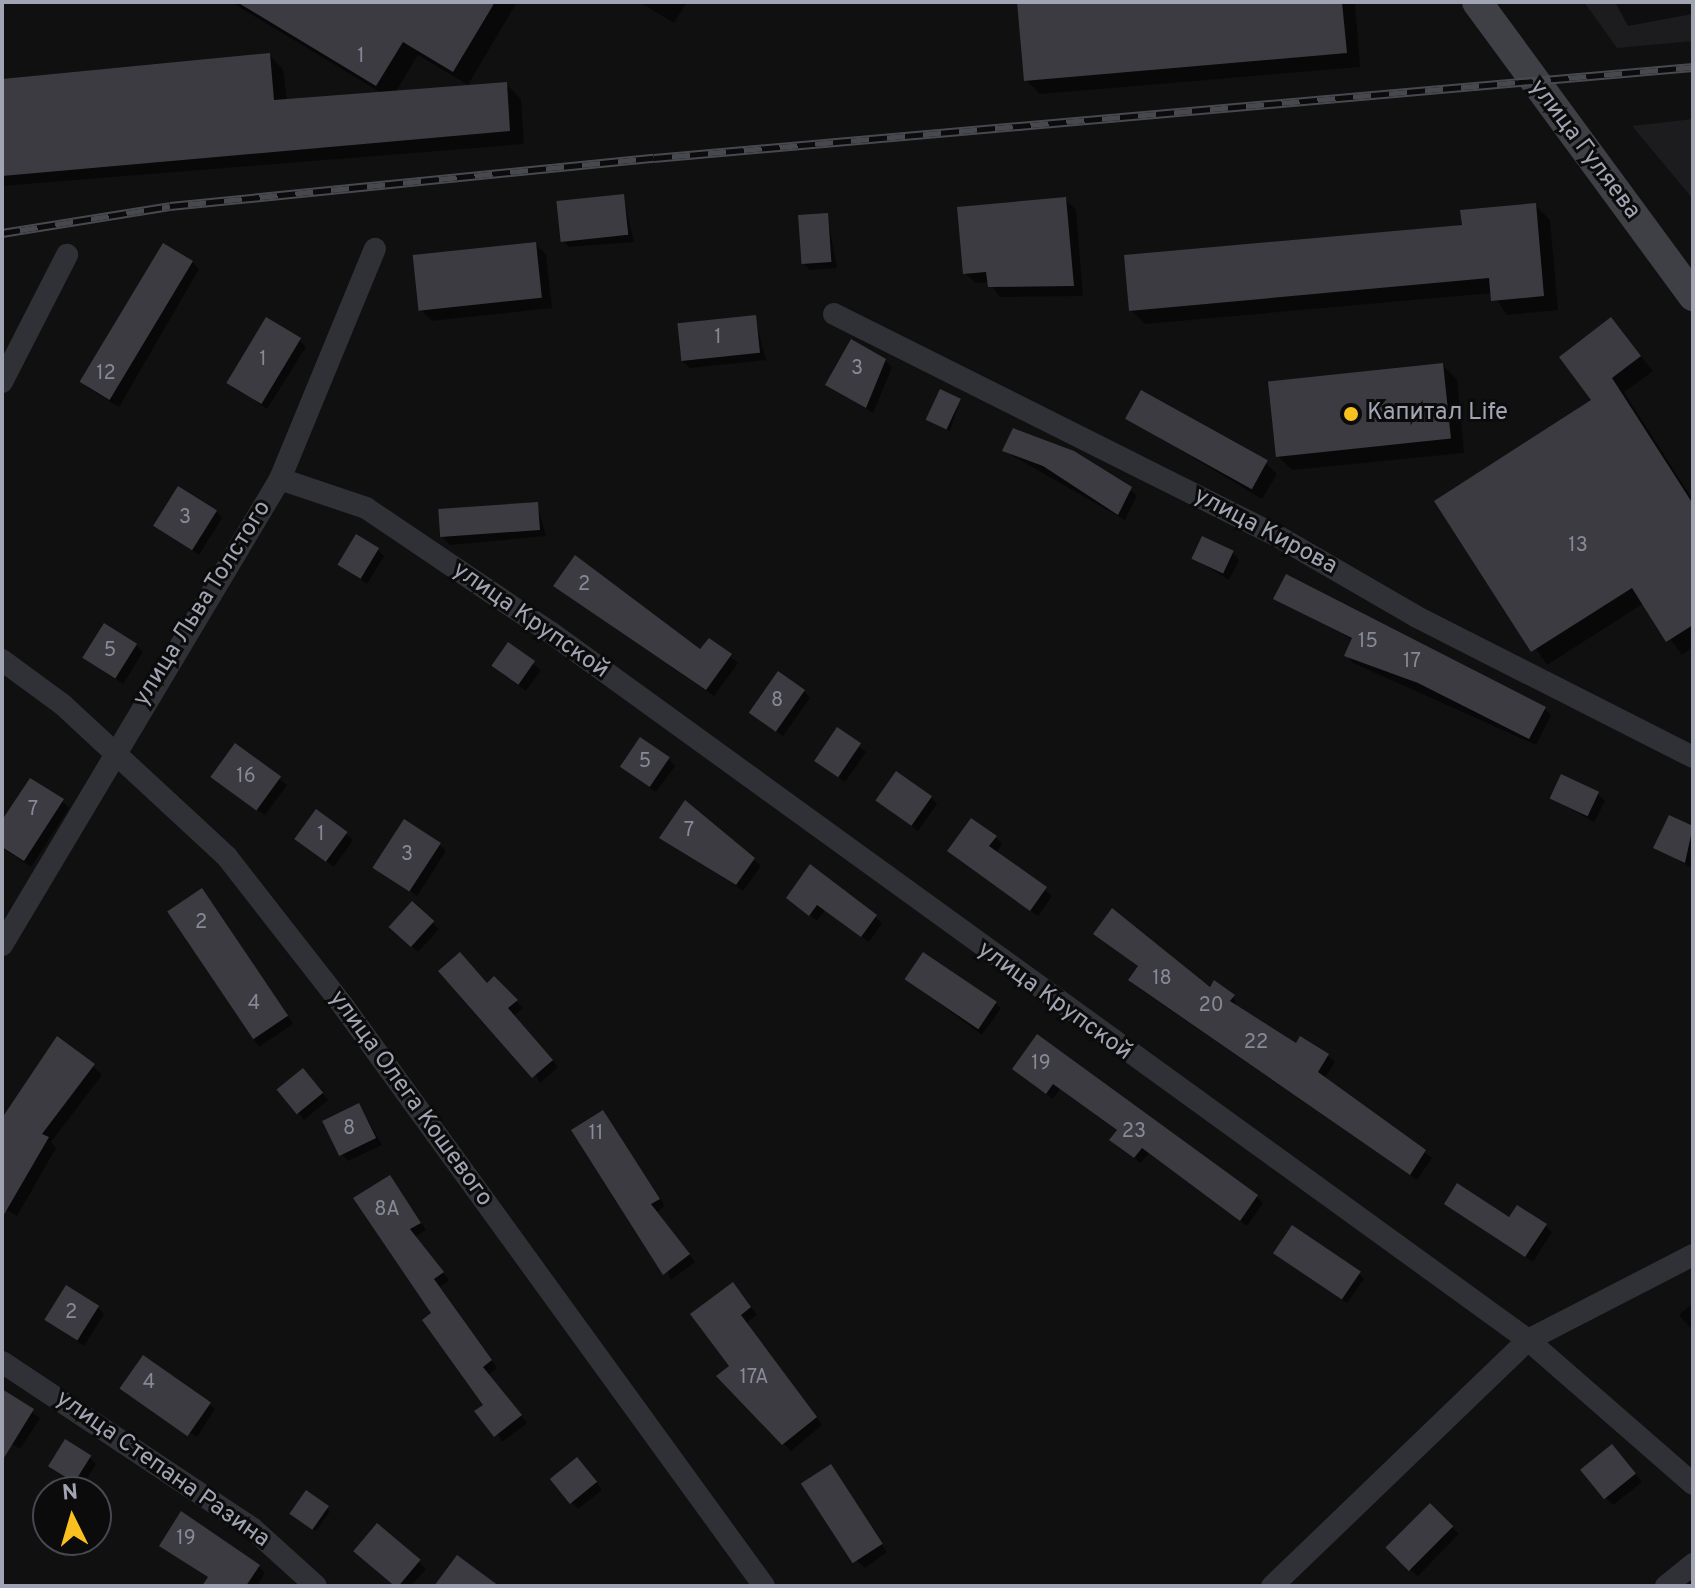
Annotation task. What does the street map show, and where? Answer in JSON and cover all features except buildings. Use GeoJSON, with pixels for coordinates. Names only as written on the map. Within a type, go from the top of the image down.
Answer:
{"type":"FeatureCollection","features":[{"type":"Feature","properties":{"kind":"main road","name":"улица Гуляева"},"geometry":{"type":"LineString","coordinates":[[1477,2],[1693,296]]}},
{"type":"Feature","properties":{"kind":"street","name":"улица Льва Толстого"},"geometry":{"type":"LineString","coordinates":[[2,945],[113,749],[280,479],[375,249]]}},
{"type":"Feature","properties":{"kind":"street"},"geometry":{"type":"LineString","coordinates":[[2,382],[67,255]]}},
{"type":"Feature","properties":{"kind":"street","name":"улица Кирова"},"geometry":{"type":"LineString","coordinates":[[834,314],[1274,534],[1417,617],[1693,757]]}},
{"type":"Feature","properties":{"kind":"street","name":"улица Крупской"},"geometry":{"type":"LineString","coordinates":[[280,479],[366,508],[550,632],[1528,1340],[1693,1484]]}},
{"type":"Feature","properties":{"kind":"street","name":"улица Олега Кошевого"},"geometry":{"type":"LineString","coordinates":[[2,660],[113,749],[227,857],[344,1007],[764,1586]]}},
{"type":"Feature","properties":{"kind":"street"},"geometry":{"type":"LineString","coordinates":[[1272,1586],[1528,1340],[1693,1255]]}},
{"type":"Feature","properties":{"kind":"street","name":"улица Степана Разина"},"geometry":{"type":"LineString","coordinates":[[2,1362],[252,1528],[316,1586]]}},
{"type":"Feature","properties":{"kind":"street"},"geometry":{"type":"LineString","coordinates":[[1666,1586],[1693,1564]]}},
{"type":"Feature","properties":{"kind":"shaded area"},"geometry":{"type":"Polygon","coordinates":[[[1584,2],[1693,2],[1693,41],[1617,48],[1584,2]]]}},
{"type":"Feature","properties":{"kind":"shaded area"},"geometry":{"type":"Polygon","coordinates":[[[1693,119],[1693,199],[1632,126],[1693,119]]]}},
{"type":"Feature","properties":{"kind":"railway"},"geometry":{"type":"LineString","coordinates":[[2,233],[170,206],[654,158],[1693,67]]}},
{"type":"Feature","properties":{"kind":"place","name":"Капитал Life"},"geometry":{"type":"Point","coordinates":[1351,414]}}]}
